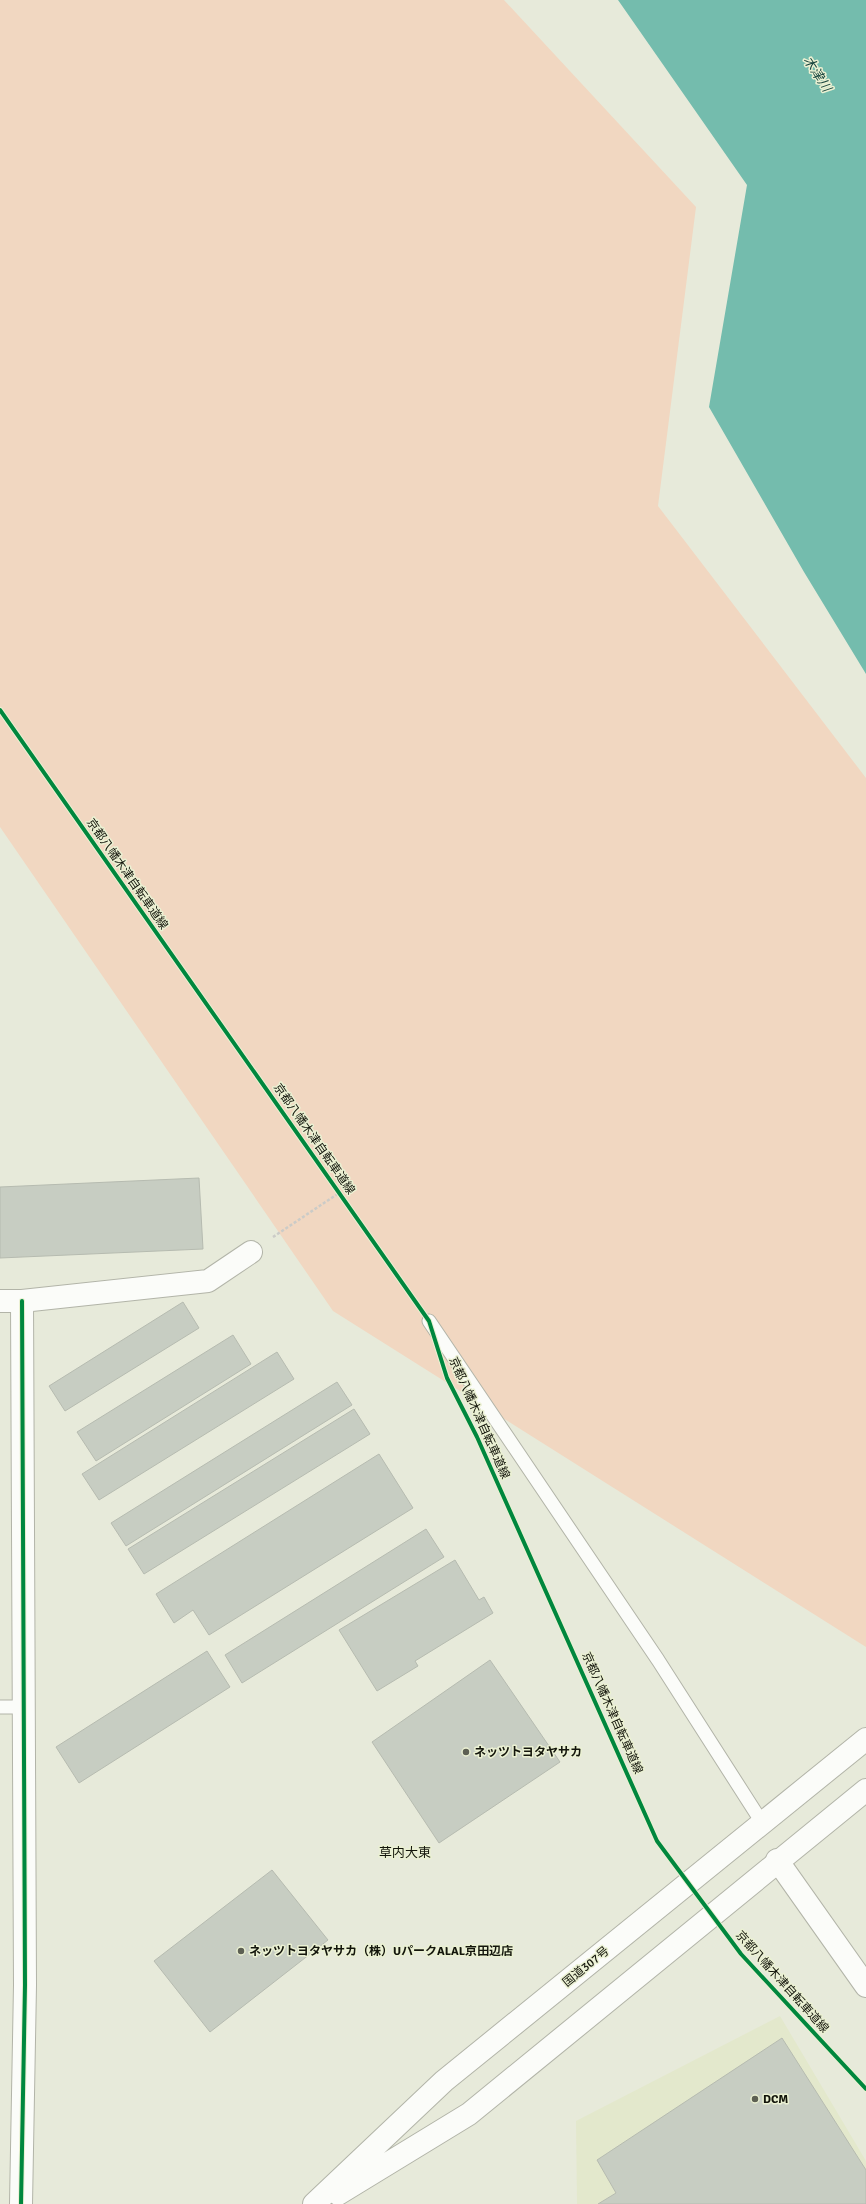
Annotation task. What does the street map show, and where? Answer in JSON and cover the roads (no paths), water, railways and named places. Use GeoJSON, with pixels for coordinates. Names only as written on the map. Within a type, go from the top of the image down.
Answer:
{"type":"FeatureCollection","features":[{"type":"Feature","properties":{"kind":"main road"},"geometry":{"type":"LineString","coordinates":[[0,1301],[22,1301],[208,1281],[251,1252]]}},
{"type":"Feature","properties":{"kind":"main road"},"geometry":{"type":"LineString","coordinates":[[22,1301],[25,1986],[22,2204]]}},
{"type":"Feature","properties":{"kind":"main road","name":"国道307号"},"geometry":{"type":"LineString","coordinates":[[314,2204],[444,2082],[866,1739]]}},
{"type":"Feature","properties":{"kind":"main road"},"geometry":{"type":"LineString","coordinates":[[322,2204],[469,2114],[777,1860],[866,1790]]}},
{"type":"Feature","properties":{"kind":"main road"},"geometry":{"type":"LineString","coordinates":[[777,1860],[866,1986]]}},
{"type":"Feature","properties":{"kind":"lane"},"geometry":{"type":"LineString","coordinates":[[429,1321],[658,1660],[763,1824]]}},
{"type":"Feature","properties":{"kind":"lane"},"geometry":{"type":"LineString","coordinates":[[0,1707],[24,1707]]}},
{"type":"Feature","properties":{"kind":"water","name":"木津川"},"geometry":{"type":"Polygon","coordinates":[[[618,0],[866,0],[866,674],[804,572],[709,407],[747,185],[618,0]]]}},
{"type":"Feature","properties":{"kind":"place","name":"ネッツトヨタヤサカ"},"geometry":{"type":"Point","coordinates":[466,1752]}},
{"type":"Feature","properties":{"kind":"place","name":"ネッツトヨタヤサカ（株）UパークALAL京田辺店"},"geometry":{"type":"Point","coordinates":[241,1951]}},
{"type":"Feature","properties":{"kind":"place","name":"DCM"},"geometry":{"type":"Point","coordinates":[755,2099]}},
{"type":"Feature","properties":{"kind":"district","name":"草内大東"},"geometry":{"type":"Point","coordinates":[405,1853]}}]}
